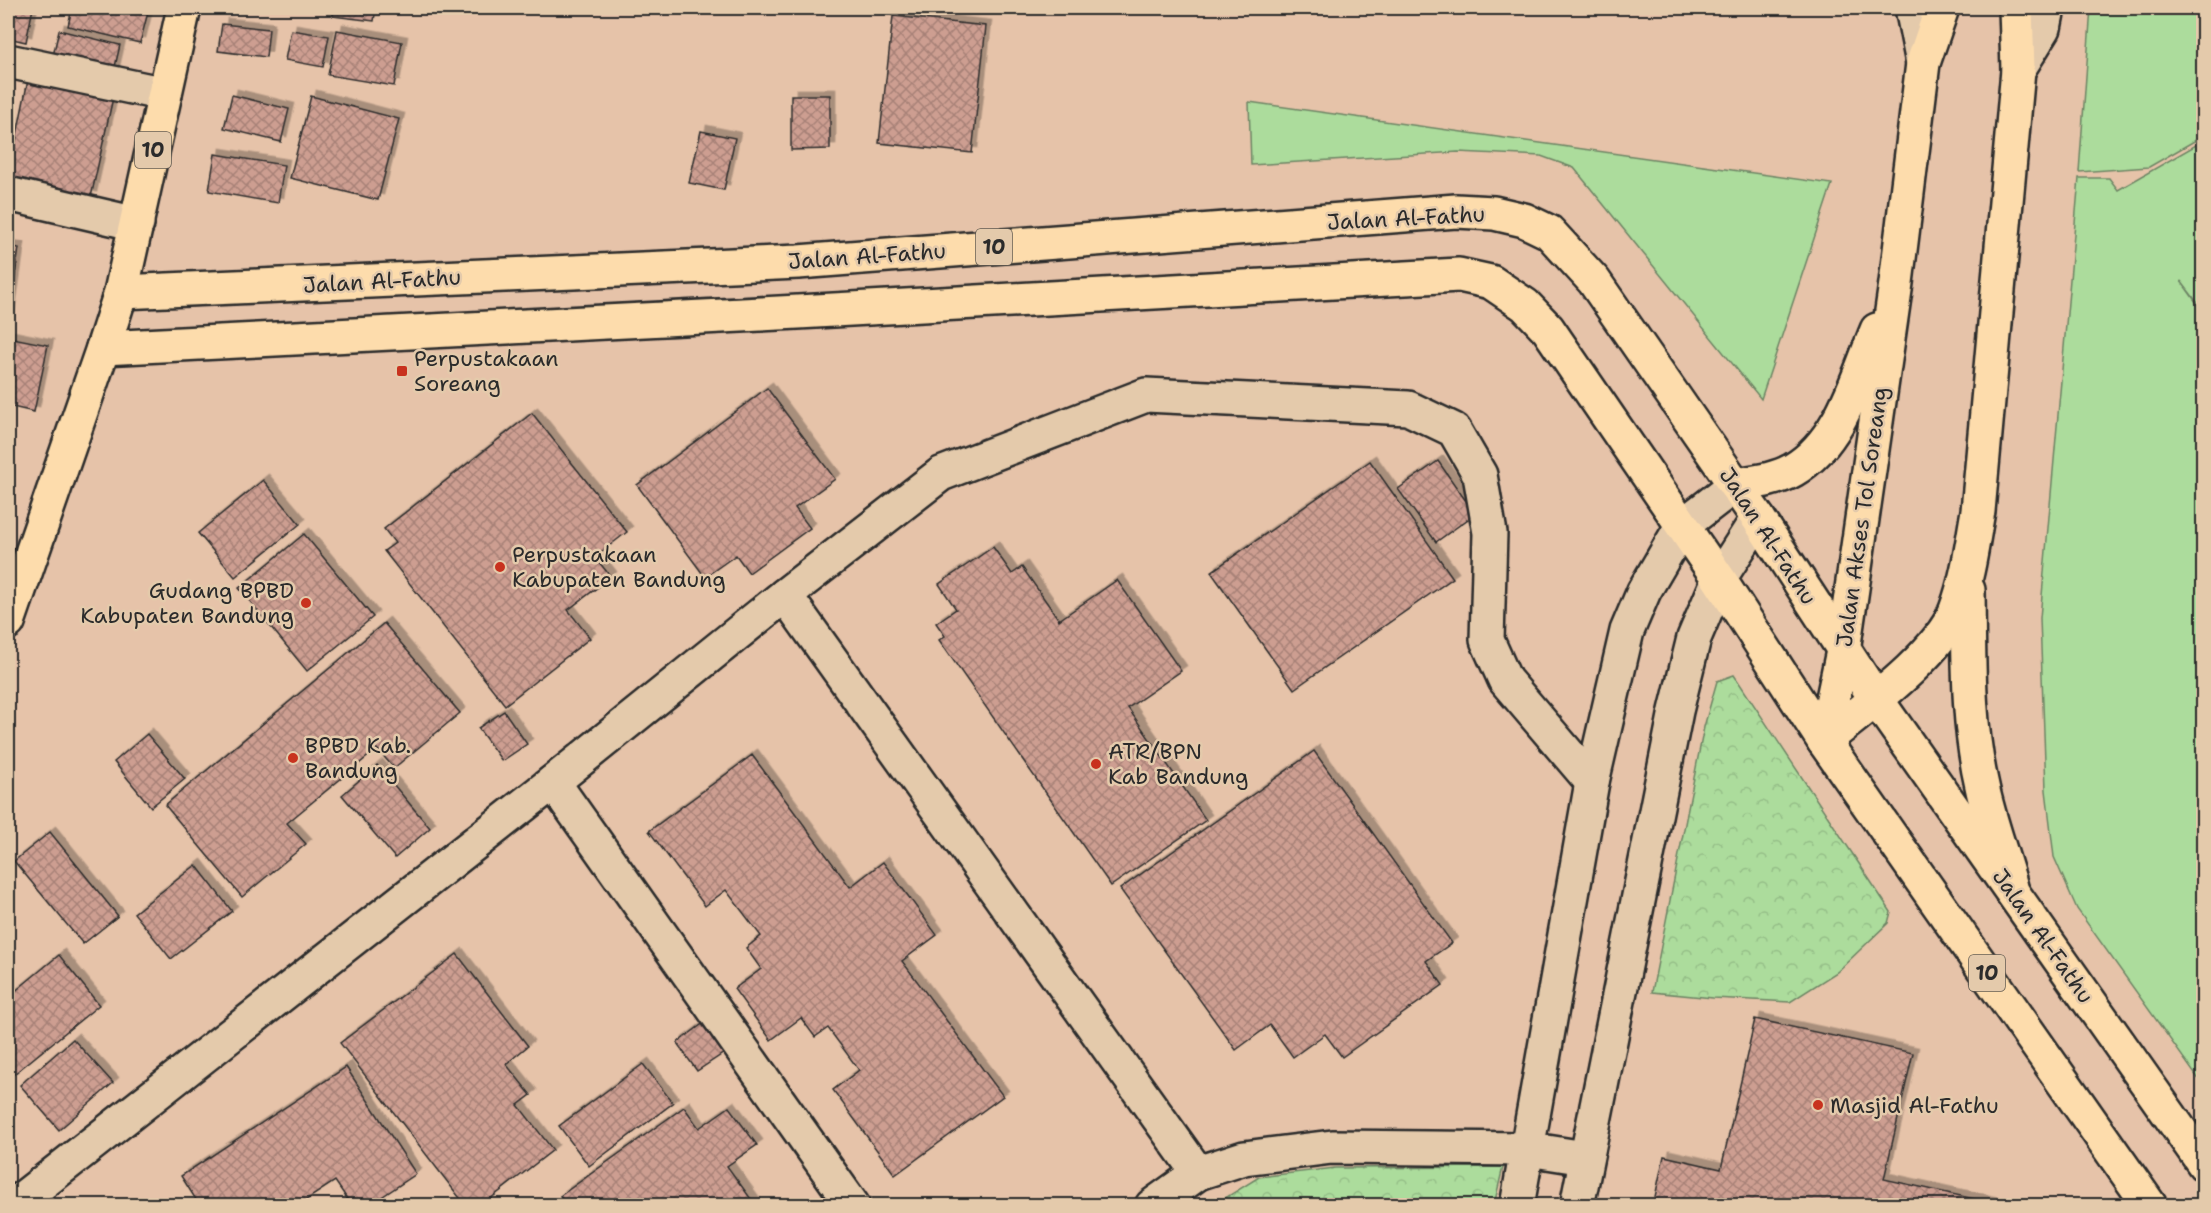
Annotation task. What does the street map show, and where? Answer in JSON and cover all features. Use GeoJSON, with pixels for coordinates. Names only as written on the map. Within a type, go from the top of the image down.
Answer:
{"type":"FeatureCollection","features":[{"type":"Feature","properties":{"kind":"main road","name":"10"},"geometry":{"type":"LineString","coordinates":[[184,8],[122,292],[104,348],[1460,275],[1491,282],[1525,305],[1548,329],[1719,579],[1824,741],[2150,1206]]}},
{"type":"Feature","properties":{"kind":"main road","name":"Jalan Akses Tol Soreang"},"geometry":{"type":"LineString","coordinates":[[1824,741],[1843,651],[1896,283],[1923,63],[1942,8]]}},
{"type":"Feature","properties":{"kind":"main road"},"geometry":{"type":"LineString","coordinates":[[1824,741],[1876,699],[1933,647],[1946,630],[1956,611],[1968,570],[1979,499],[2018,70],[2016,8]]}},
{"type":"Feature","properties":{"kind":"main road","name":"Jalan Al-Fathu"},"geometry":{"type":"LineString","coordinates":[[122,292],[798,261],[1456,212],[1494,213],[1524,220],[1549,232],[1594,281],[1758,518],[1876,699],[2204,1164]]}},
{"type":"Feature","properties":{"kind":"main road"},"geometry":{"type":"LineString","coordinates":[[798,261],[798,312]]}},
{"type":"Feature","properties":{"kind":"main road"},"geometry":{"type":"LineString","coordinates":[[1735,485],[1761,482],[1793,470],[1822,445],[1843,412],[1896,283]]}},
{"type":"Feature","properties":{"kind":"main road"},"geometry":{"type":"LineString","coordinates":[[8,622],[15,578],[104,348]]}},
{"type":"Feature","properties":{"kind":"main road"},"geometry":{"type":"LineString","coordinates":[[1968,570],[1969,687],[1973,736],[1981,786],[2014,896]]}},
{"type":"Feature","properties":{"kind":"street","name":"Jalan Akses Tol Soreang"},"geometry":{"type":"LineString","coordinates":[[1912,8],[1923,63]]}},
{"type":"Feature","properties":{"kind":"street"},"geometry":{"type":"LineString","coordinates":[[2018,70],[2044,28],[2048,8]]}},
{"type":"Feature","properties":{"kind":"street"},"geometry":{"type":"LineString","coordinates":[[8,62],[165,94]]}},
{"type":"Feature","properties":{"kind":"street"},"geometry":{"type":"LineString","coordinates":[[8,194],[137,224]]}},
{"type":"Feature","properties":{"kind":"street"},"geometry":{"type":"LineString","coordinates":[[13,1206],[941,474],[1146,395],[1408,408],[1454,430],[1480,475],[1490,533],[1487,640],[1505,680],[1592,782]]}},
{"type":"Feature","properties":{"kind":"street"},"geometry":{"type":"LineString","coordinates":[[1517,1206],[1592,782],[1627,631],[1644,591],[1682,526],[1735,485]]}},
{"type":"Feature","properties":{"kind":"street"},"geometry":{"type":"LineString","coordinates":[[1577,1206],[1676,711],[1694,638],[1719,579],[1758,518]]}},
{"type":"Feature","properties":{"kind":"street"},"geometry":{"type":"LineString","coordinates":[[785,595],[1198,1173]]}},
{"type":"Feature","properties":{"kind":"street"},"geometry":{"type":"LineString","coordinates":[[553,782],[853,1206]]}},
{"type":"Feature","properties":{"kind":"street"},"geometry":{"type":"LineString","coordinates":[[1152,1206],[1198,1173],[1244,1158],[1332,1147],[1528,1149],[1585,1158]]}},
{"type":"Feature","properties":{"kind":"green space"},"geometry":{"type":"Polygon","coordinates":[[[2091,8],[2203,8],[2203,136],[2149,167],[2079,172],[2091,8]]]}},
{"type":"Feature","properties":{"kind":"green space"},"geometry":{"type":"Polygon","coordinates":[[[1249,102],[1832,184],[1761,399],[1574,168],[1541,156],[1458,152],[1251,165],[1249,102]]]}},
{"type":"Feature","properties":{"kind":"green space"},"geometry":{"type":"Polygon","coordinates":[[[2203,141],[2203,310],[2181,281],[2204,313],[2202,1084],[2077,909],[2054,857],[2046,790],[2040,618],[2079,178],[2109,178],[2118,190],[2203,141]]]}},
{"type":"Feature","properties":{"kind":"green space"},"geometry":{"type":"Polygon","coordinates":[[[1734,675],[1891,912],[1888,923],[1837,972],[1790,1002],[1652,992],[1704,727],[1717,681],[1734,675]]]}},
{"type":"Feature","properties":{"kind":"green space"},"geometry":{"type":"Polygon","coordinates":[[[1503,1167],[1494,1205],[1214,1205],[1259,1177],[1335,1168],[1503,1167]]]}},
{"type":"Feature","properties":{"kind":"building"},"geometry":{"type":"Polygon","coordinates":[[[8,8],[33,8],[26,42],[8,38],[8,8]]]}},
{"type":"Feature","properties":{"kind":"building"},"geometry":{"type":"Polygon","coordinates":[[[72,8],[149,8],[140,43],[68,26],[72,8]]]}},
{"type":"Feature","properties":{"kind":"building"},"geometry":{"type":"Polygon","coordinates":[[[333,8],[376,8],[374,21],[333,16],[333,8]]]}},
{"type":"Feature","properties":{"kind":"building"},"geometry":{"type":"Polygon","coordinates":[[[893,16],[986,26],[972,153],[879,143],[893,16]]]}},
{"type":"Feature","properties":{"kind":"building"},"geometry":{"type":"Polygon","coordinates":[[[222,24],[269,29],[266,57],[218,51],[222,24]]]}},
{"type":"Feature","properties":{"kind":"building"},"geometry":{"type":"Polygon","coordinates":[[[59,30],[120,45],[114,71],[53,56],[59,30]]]}},
{"type":"Feature","properties":{"kind":"building"},"geometry":{"type":"Polygon","coordinates":[[[291,30],[329,36],[323,67],[285,60],[291,30]]]}},
{"type":"Feature","properties":{"kind":"building"},"geometry":{"type":"Polygon","coordinates":[[[337,30],[402,42],[394,86],[328,75],[337,30]]]}},
{"type":"Feature","properties":{"kind":"building"},"geometry":{"type":"Polygon","coordinates":[[[29,75],[114,93],[91,197],[8,179],[29,75]]]}},
{"type":"Feature","properties":{"kind":"building"},"geometry":{"type":"Polygon","coordinates":[[[232,95],[289,109],[281,142],[224,128],[232,95]]]}},
{"type":"Feature","properties":{"kind":"building"},"geometry":{"type":"Polygon","coordinates":[[[791,95],[830,95],[830,149],[791,150],[791,95]]]}},
{"type":"Feature","properties":{"kind":"building"},"geometry":{"type":"Polygon","coordinates":[[[311,96],[399,119],[378,200],[290,178],[311,96]]]}},
{"type":"Feature","properties":{"kind":"building"},"geometry":{"type":"Polygon","coordinates":[[[701,131],[735,138],[724,190],[689,183],[701,131]]]}},
{"type":"Feature","properties":{"kind":"building"},"geometry":{"type":"Polygon","coordinates":[[[215,154],[284,165],[278,203],[209,191],[215,154]]]}},
{"type":"Feature","properties":{"kind":"building"},"geometry":{"type":"Polygon","coordinates":[[[8,246],[19,248],[8,325],[8,246]]]}},
{"type":"Feature","properties":{"kind":"building"},"geometry":{"type":"Polygon","coordinates":[[[8,337],[48,345],[34,412],[8,406],[8,337]]]}},
{"type":"Feature","properties":{"kind":"building"},"geometry":{"type":"Polygon","coordinates":[[[767,388],[835,479],[795,508],[810,528],[749,573],[736,555],[705,577],[637,485],[767,388]]]}},
{"type":"Feature","properties":{"kind":"building","name":"Perpustakaan Kabupaten Bandung"},"geometry":{"type":"Polygon","coordinates":[[[532,413],[627,532],[595,557],[611,577],[568,610],[590,638],[505,705],[384,551],[395,543],[384,529],[532,413]]]}},
{"type":"Feature","properties":{"kind":"building"},"geometry":{"type":"Polygon","coordinates":[[[1370,461],[1453,578],[1294,689],[1211,572],[1370,461]]]}},
{"type":"Feature","properties":{"kind":"building"},"geometry":{"type":"Polygon","coordinates":[[[1438,461],[1475,514],[1436,542],[1398,489],[1438,461]]]}},
{"type":"Feature","properties":{"kind":"building"},"geometry":{"type":"Polygon","coordinates":[[[263,480],[300,524],[235,577],[198,533],[263,480]]]}},
{"type":"Feature","properties":{"kind":"building","name":"Gudang BPBD Kabupaten Bandung"},"geometry":{"type":"Polygon","coordinates":[[[304,534],[373,617],[307,671],[239,588],[304,534]]]}},
{"type":"Feature","properties":{"kind":"building","name":"ATR/BPN Kab Bandung"},"geometry":{"type":"Polygon","coordinates":[[[993,547],[1012,574],[1022,567],[1059,620],[1117,580],[1181,671],[1128,708],[1206,820],[1111,886],[939,640],[945,636],[936,623],[956,609],[939,584],[993,547]]]}},
{"type":"Feature","properties":{"kind":"building","name":"BPBD Kab. Bandung"},"geometry":{"type":"Polygon","coordinates":[[[384,623],[460,713],[394,768],[377,749],[287,823],[306,844],[242,897],[165,805],[384,623]]]}},
{"type":"Feature","properties":{"kind":"building"},"geometry":{"type":"Polygon","coordinates":[[[504,711],[527,744],[502,761],[478,728],[504,711]]]}},
{"type":"Feature","properties":{"kind":"building"},"geometry":{"type":"Polygon","coordinates":[[[147,734],[185,779],[151,807],[114,762],[147,734]]]}},
{"type":"Feature","properties":{"kind":"building"},"geometry":{"type":"Polygon","coordinates":[[[1314,751],[1452,943],[1426,961],[1443,985],[1342,1057],[1325,1034],[1293,1057],[1270,1025],[1236,1050],[1120,889],[1314,751]]]}},
{"type":"Feature","properties":{"kind":"building"},"geometry":{"type":"Polygon","coordinates":[[[752,755],[850,887],[883,862],[937,935],[902,961],[1003,1096],[895,1175],[833,1090],[859,1070],[828,1028],[815,1037],[801,1018],[771,1040],[734,989],[761,969],[746,948],[761,936],[726,890],[705,906],[649,831],[752,755]]]}},
{"type":"Feature","properties":{"kind":"building"},"geometry":{"type":"Polygon","coordinates":[[[377,765],[430,828],[395,858],[342,795],[377,765]]]}},
{"type":"Feature","properties":{"kind":"building"},"geometry":{"type":"Polygon","coordinates":[[[50,832],[118,916],[83,944],[14,861],[50,832]]]}},
{"type":"Feature","properties":{"kind":"building"},"geometry":{"type":"Polygon","coordinates":[[[196,865],[232,911],[171,959],[134,913],[196,865]]]}},
{"type":"Feature","properties":{"kind":"building"},"geometry":{"type":"Polygon","coordinates":[[[457,954],[528,1046],[506,1064],[531,1095],[518,1105],[553,1150],[481,1206],[466,1206],[340,1043],[457,954]]]}},
{"type":"Feature","properties":{"kind":"building"},"geometry":{"type":"Polygon","coordinates":[[[59,955],[99,1005],[8,1079],[8,997],[59,955]]]}},
{"type":"Feature","properties":{"kind":"building","name":"Masjid Al-Fathu"},"geometry":{"type":"Polygon","coordinates":[[[1755,1019],[1913,1053],[1884,1179],[1997,1204],[1996,1206],[1653,1206],[1664,1156],[1721,1169],[1755,1019]]]}},
{"type":"Feature","properties":{"kind":"building"},"geometry":{"type":"Polygon","coordinates":[[[705,1022],[727,1051],[697,1071],[677,1043],[705,1022]]]}},
{"type":"Feature","properties":{"kind":"building"},"geometry":{"type":"Polygon","coordinates":[[[73,1039],[113,1083],[59,1130],[20,1085],[73,1039]]]}},
{"type":"Feature","properties":{"kind":"building"},"geometry":{"type":"Polygon","coordinates":[[[643,1064],[673,1103],[589,1166],[559,1126],[643,1064]]]}},
{"type":"Feature","properties":{"kind":"building"},"geometry":{"type":"Polygon","coordinates":[[[346,1067],[416,1174],[368,1206],[352,1206],[335,1181],[297,1206],[200,1206],[181,1176],[346,1067]]]}},
{"type":"Feature","properties":{"kind":"building"},"geometry":{"type":"Polygon","coordinates":[[[684,1107],[699,1128],[729,1107],[757,1145],[727,1166],[756,1206],[567,1206],[560,1196],[684,1107]]]}},
{"type":"Feature","properties":{"kind":"place","name":"Perpustakaan Soreang"},"geometry":{"type":"Point","coordinates":[402,371]}},
{"type":"Feature","properties":{"kind":"place","name":"Perpustakaan Kabupaten Bandung"},"geometry":{"type":"Point","coordinates":[500,567]}},
{"type":"Feature","properties":{"kind":"place","name":"Gudang BPBD Kabupaten Bandung"},"geometry":{"type":"Point","coordinates":[306,603]}},
{"type":"Feature","properties":{"kind":"place","name":"BPBD Kab. Bandung"},"geometry":{"type":"Point","coordinates":[293,758]}},
{"type":"Feature","properties":{"kind":"place","name":"ATR/BPN Kab Bandung"},"geometry":{"type":"Point","coordinates":[1096,764]}},
{"type":"Feature","properties":{"kind":"place","name":"Masjid Al-Fathu"},"geometry":{"type":"Point","coordinates":[1818,1105]}}]}
